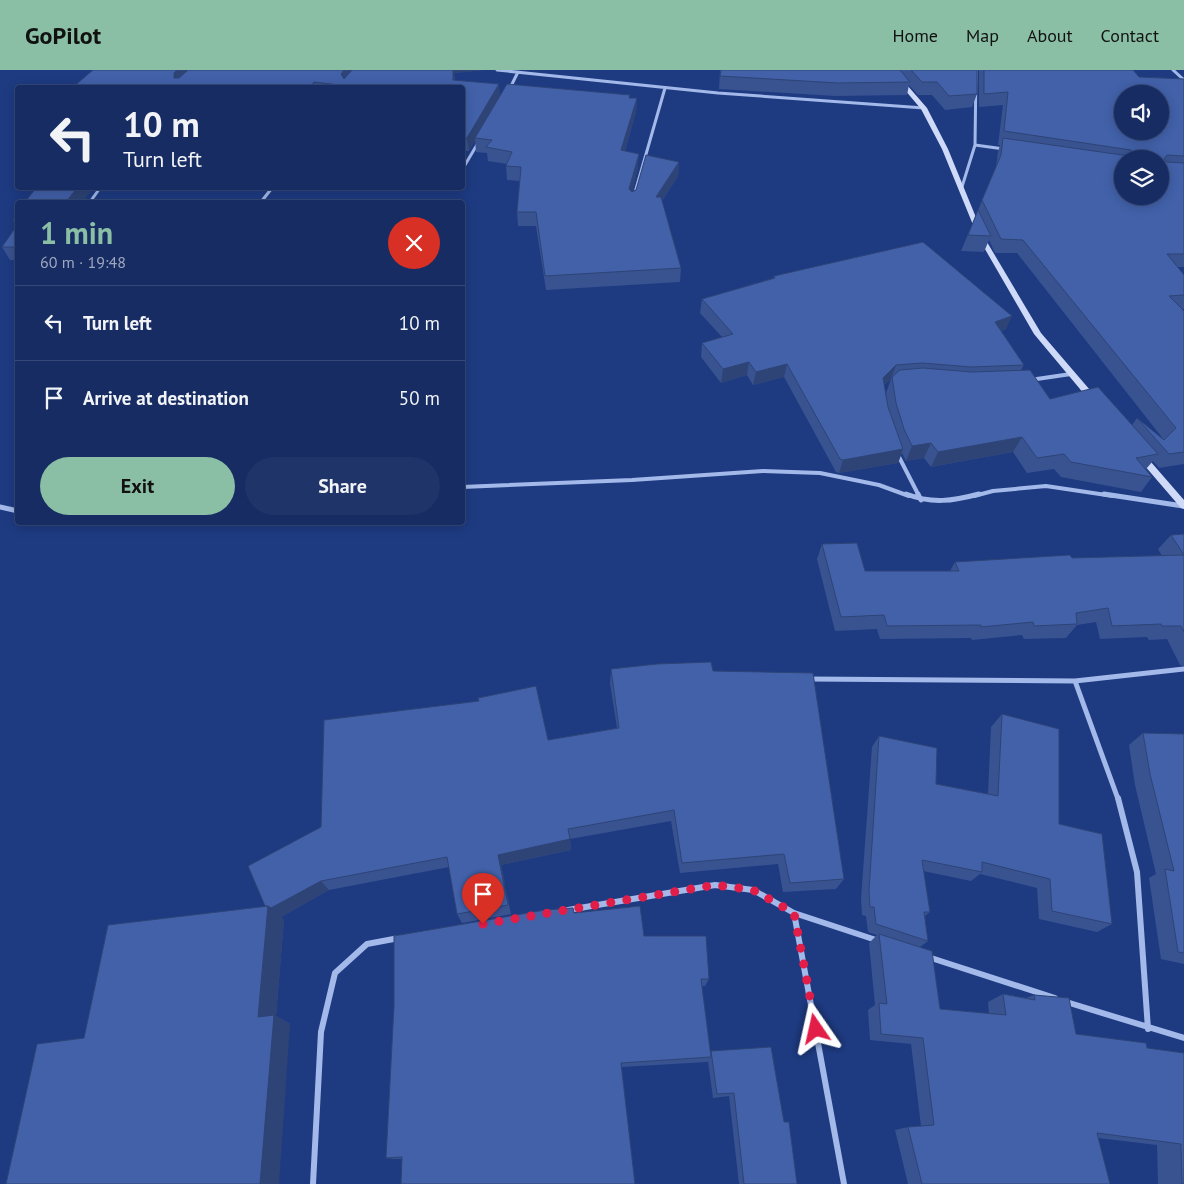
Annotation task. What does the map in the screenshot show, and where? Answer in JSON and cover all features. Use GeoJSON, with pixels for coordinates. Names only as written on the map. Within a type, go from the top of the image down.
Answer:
{"type":"FeatureCollection","features":[{"type":"Feature","properties":{"kind":"street"},"geometry":{"type":"LineString","coordinates":[[497,70],[665,88],[924,108]]}},
{"type":"Feature","properties":{"kind":"street"},"geometry":{"type":"LineString","coordinates":[[891,70],[924,108],[944,149],[981,237],[1038,334],[1096,403]]}},
{"type":"Feature","properties":{"kind":"street"},"geometry":{"type":"LineString","coordinates":[[961,192],[975,145],[977,108],[976,70]]}},
{"type":"Feature","properties":{"kind":"street"},"geometry":{"type":"LineString","coordinates":[[1173,70],[1184,80]]}},
{"type":"Feature","properties":{"kind":"street"},"geometry":{"type":"LineString","coordinates":[[504,97],[518,72]]}},
{"type":"Feature","properties":{"kind":"street"},"geometry":{"type":"LineString","coordinates":[[632,202],[665,88]]}},
{"type":"Feature","properties":{"kind":"street"},"geometry":{"type":"LineString","coordinates":[[465,165],[481,138]]}},
{"type":"Feature","properties":{"kind":"street"},"geometry":{"type":"LineString","coordinates":[[975,145],[1014,150]]}},
{"type":"Feature","properties":{"kind":"street"},"geometry":{"type":"LineString","coordinates":[[263,200],[270,190]]}},
{"type":"Feature","properties":{"kind":"street"},"geometry":{"type":"LineString","coordinates":[[1028,380],[1072,374]]}},
{"type":"Feature","properties":{"kind":"street"},"geometry":{"type":"LineString","coordinates":[[893,444],[921,500]]}},
{"type":"Feature","properties":{"kind":"street"},"geometry":{"type":"LineString","coordinates":[[1134,447],[1184,506]]}},
{"type":"Feature","properties":{"kind":"street"},"geometry":{"type":"LineString","coordinates":[[465,487],[632,480],[763,471],[820,473],[879,485],[921,500],[950,502],[993,492],[1046,486],[1184,506]]}},
{"type":"Feature","properties":{"kind":"street"},"geometry":{"type":"LineString","coordinates":[[0,507],[15,510]]}},
{"type":"Feature","properties":{"kind":"street"},"geometry":{"type":"LineString","coordinates":[[797,679],[1075,681],[1184,668]]}},
{"type":"Feature","properties":{"kind":"street"},"geometry":{"type":"LineString","coordinates":[[1075,681],[1114,782],[1137,872],[1148,1029]]}},
{"type":"Feature","properties":{"kind":"street"},"geometry":{"type":"LineString","coordinates":[[560,911],[715,885],[753,890],[794,913],[888,944]]}},
{"type":"Feature","properties":{"kind":"street"},"geometry":{"type":"LineString","coordinates":[[794,913],[844,1184]]}},
{"type":"Feature","properties":{"kind":"street"},"geometry":{"type":"LineString","coordinates":[[313,1184],[321,1032],[334,973],[367,944],[405,937]]}},
{"type":"Feature","properties":{"kind":"street"},"geometry":{"type":"LineString","coordinates":[[925,956],[1148,1029],[1184,1038]]}},
{"type":"Feature","properties":{"kind":"building"},"geometry":{"type":"Polygon","coordinates":[[[93,70],[177,70],[174,73],[174,78],[179,78],[188,70],[344,70],[341,74],[344,79],[352,70],[453,70],[453,80],[499,84],[467,138],[465,138],[465,85],[339,85],[314,82],[312,85],[76,85],[93,70]]]}},
{"type":"Feature","properties":{"kind":"building"},"geometry":{"type":"Polygon","coordinates":[[[721,70],[900,70],[910,82],[838,83],[720,76],[721,70]]]}},
{"type":"Feature","properties":{"kind":"building"},"geometry":{"type":"Polygon","coordinates":[[[911,70],[977,70],[977,94],[949,96],[937,82],[922,82],[911,70]]]}},
{"type":"Feature","properties":{"kind":"building"},"geometry":{"type":"Polygon","coordinates":[[[984,70],[1133,70],[1139,77],[1184,79],[1184,156],[1169,155],[1169,150],[1131,150],[1004,131],[1008,92],[984,94],[984,70]]]}},
{"type":"Feature","properties":{"kind":"building"},"geometry":{"type":"Polygon","coordinates":[[[507,84],[630,95],[629,98],[637,98],[621,150],[639,154],[629,189],[632,192],[636,190],[646,155],[679,162],[656,197],[661,197],[681,268],[545,276],[536,212],[517,212],[521,167],[506,166],[512,152],[486,147],[492,140],[475,138],[507,84]]]}},
{"type":"Feature","properties":{"kind":"building"},"geometry":{"type":"Polygon","coordinates":[[[1003,138],[1114,154],[1114,205],[1169,205],[1169,162],[1184,163],[1184,254],[1167,254],[1184,275],[1184,295],[1169,296],[1184,311],[1184,452],[1169,454],[1137,418],[1164,440],[1176,428],[1023,240],[1001,239],[982,200],[1001,155],[1003,138]]]}},
{"type":"Feature","properties":{"kind":"building"},"geometry":{"type":"Polygon","coordinates":[[[34,190],[75,190],[68,200],[27,200],[34,190]]]}},
{"type":"Feature","properties":{"kind":"building"},"geometry":{"type":"Polygon","coordinates":[[[978,210],[991,236],[968,235],[978,210]]]}},
{"type":"Feature","properties":{"kind":"building"},"geometry":{"type":"Polygon","coordinates":[[[15,228],[15,247],[2,247],[15,228]]]}},
{"type":"Feature","properties":{"kind":"building"},"geometry":{"type":"Polygon","coordinates":[[[923,242],[1012,316],[995,322],[1024,365],[971,367],[922,363],[896,365],[883,378],[888,407],[903,449],[840,459],[787,364],[756,372],[749,362],[723,369],[702,343],[733,334],[702,299],[775,278],[774,276],[923,242]]]}},
{"type":"Feature","properties":{"kind":"building"},"geometry":{"type":"Polygon","coordinates":[[[923,368],[972,372],[1030,370],[1050,399],[1098,387],[1158,454],[1136,458],[1152,477],[1071,462],[1064,454],[1037,458],[1022,437],[938,452],[931,443],[912,446],[904,429],[896,403],[892,377],[900,370],[923,368]]]}},
{"type":"Feature","properties":{"kind":"building"},"geometry":{"type":"Polygon","coordinates":[[[1184,534],[1184,555],[1171,535],[1184,534]]]}},
{"type":"Feature","properties":{"kind":"building"},"geometry":{"type":"Polygon","coordinates":[[[857,543],[865,571],[959,571],[955,562],[1070,555],[1072,558],[1184,555],[1184,632],[1181,626],[1162,626],[1161,624],[1112,626],[1108,608],[1076,613],[1077,624],[1034,626],[1033,622],[981,627],[981,625],[887,626],[884,615],[841,617],[822,544],[857,543]]]}},
{"type":"Feature","properties":{"kind":"building"},"geometry":{"type":"Polygon","coordinates":[[[711,662],[713,671],[813,673],[844,879],[790,883],[784,854],[682,863],[674,810],[568,829],[570,839],[498,855],[508,905],[457,914],[447,857],[321,881],[271,908],[265,906],[248,866],[321,827],[324,720],[479,701],[478,698],[536,686],[548,740],[619,728],[611,669],[657,664],[711,662]]]}},
{"type":"Feature","properties":{"kind":"building"},"geometry":{"type":"Polygon","coordinates":[[[1002,714],[1059,729],[1059,824],[1102,834],[1112,924],[1052,911],[1050,879],[982,862],[982,872],[922,860],[930,912],[924,912],[928,941],[876,924],[874,907],[870,907],[869,890],[879,736],[937,748],[936,784],[998,796],[1002,714]]]}},
{"type":"Feature","properties":{"kind":"building"},"geometry":{"type":"Polygon","coordinates":[[[1143,733],[1184,734],[1184,953],[1178,952],[1165,869],[1174,871],[1150,774],[1143,733]]]}},
{"type":"Feature","properties":{"kind":"building"},"geometry":{"type":"Polygon","coordinates":[[[268,906],[258,1017],[274,1015],[260,1184],[6,1184],[37,1044],[84,1038],[108,925],[268,906]]]}},
{"type":"Feature","properties":{"kind":"building"},"geometry":{"type":"Polygon","coordinates":[[[640,906],[644,936],[706,936],[709,979],[701,979],[711,1057],[621,1063],[635,1184],[401,1184],[402,1157],[386,1158],[394,1006],[394,936],[545,910],[573,908],[574,913],[640,906]]]}},
{"type":"Feature","properties":{"kind":"building"},"geometry":{"type":"Polygon","coordinates":[[[879,934],[932,951],[940,1009],[1006,1015],[1003,994],[1035,1000],[1034,995],[1069,998],[1076,1034],[1146,1043],[1147,1048],[1184,1053],[1184,1184],[1182,1184],[1181,1144],[1097,1133],[1110,1184],[922,1184],[908,1127],[934,1125],[923,1038],[881,1034],[879,1003],[887,1004],[879,934]]]}},
{"type":"Feature","properties":{"kind":"building"},"geometry":{"type":"Polygon","coordinates":[[[771,1047],[784,1122],[789,1122],[797,1184],[744,1184],[734,1093],[717,1094],[711,1051],[771,1047]]]}},
{"type":"Feature","properties":{"kind":"route"},"geometry":{"type":"LineString","coordinates":[[483,924],[715,885],[753,890],[794,913],[816,1029]]}}]}
